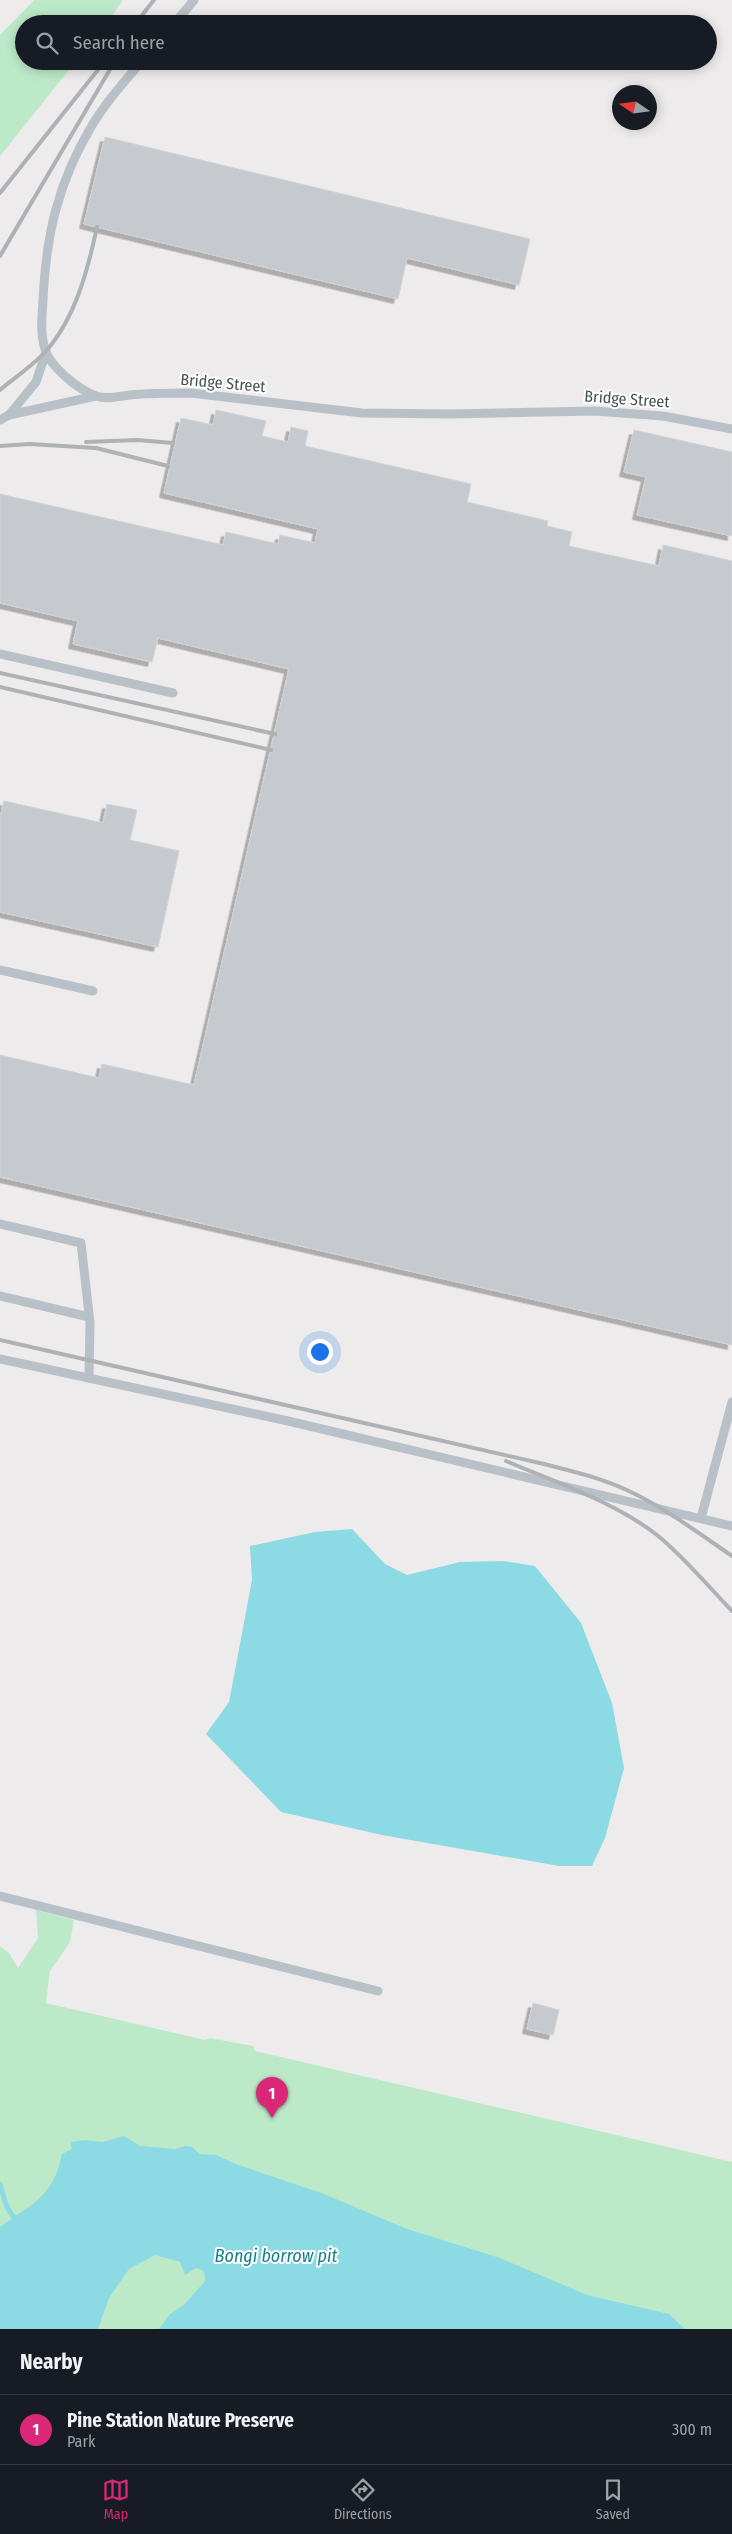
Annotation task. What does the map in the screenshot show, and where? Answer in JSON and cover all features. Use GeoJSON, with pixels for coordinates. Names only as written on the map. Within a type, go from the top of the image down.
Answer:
{"type":"FeatureCollection","features":[{"type":"Feature","properties":{"kind":"lane"},"geometry":{"type":"LineString","coordinates":[[182,15],[194,0]]}},
{"type":"Feature","properties":{"kind":"lane"},"geometry":{"type":"LineString","coordinates":[[96,396],[64,376],[46,352],[42,326],[45,270],[60,192],[92,127],[114,95],[135,70]]}},
{"type":"Feature","properties":{"kind":"lane"},"geometry":{"type":"LineString","coordinates":[[0,420],[9,415],[36,382],[46,352]]}},
{"type":"Feature","properties":{"kind":"lane","name":"Bridge Street"},"geometry":{"type":"LineString","coordinates":[[9,415],[96,396],[108,398],[154,393],[191,393],[362,412],[451,414],[594,411],[663,416],[732,429]]}},
{"type":"Feature","properties":{"kind":"lane"},"geometry":{"type":"LineString","coordinates":[[0,654],[173,693]]}},
{"type":"Feature","properties":{"kind":"lane"},"geometry":{"type":"LineString","coordinates":[[0,970],[93,990]]}},
{"type":"Feature","properties":{"kind":"lane"},"geometry":{"type":"LineString","coordinates":[[0,1224],[81,1243],[89,1317],[89,1378]]}},
{"type":"Feature","properties":{"kind":"lane"},"geometry":{"type":"LineString","coordinates":[[0,1296],[89,1317]]}},
{"type":"Feature","properties":{"kind":"lane"},"geometry":{"type":"LineString","coordinates":[[0,1359],[288,1421],[732,1526]]}},
{"type":"Feature","properties":{"kind":"lane"},"geometry":{"type":"LineString","coordinates":[[701,1518],[732,1402]]}},
{"type":"Feature","properties":{"kind":"lane"},"geometry":{"type":"LineString","coordinates":[[0,1896],[378,1990]]}},
{"type":"Feature","properties":{"kind":"green space"},"geometry":{"type":"Polygon","coordinates":[[[34,0],[123,0],[112,15],[19,15],[34,0]]]}},
{"type":"Feature","properties":{"kind":"green space"},"geometry":{"type":"Polygon","coordinates":[[[15,20],[15,70],[69,70],[0,156],[0,35],[15,20]]]}},
{"type":"Feature","properties":{"kind":"green space"},"geometry":{"type":"Polygon","coordinates":[[[36,1910],[74,1920],[70,1942],[50,1971],[46,2003],[205,2040],[210,2038],[253,2046],[255,2051],[732,2162],[732,2329],[0,2329],[0,1946],[9,1953],[18,1968],[38,1938],[36,1910]]]}},
{"type":"Feature","properties":{"kind":"water"},"geometry":{"type":"Polygon","coordinates":[[[352,1529],[385,1564],[407,1575],[460,1562],[503,1561],[535,1566],[581,1623],[612,1703],[624,1768],[605,1838],[592,1866],[559,1866],[382,1835],[281,1812],[206,1734],[229,1702],[252,1580],[250,1546],[315,1532],[352,1529]]]}},
{"type":"Feature","properties":{"kind":"water","name":"Bongi borrow pit"},"geometry":{"type":"Polygon","coordinates":[[[124,2136],[140,2146],[175,2149],[186,2146],[192,2147],[200,2154],[216,2155],[236,2164],[324,2194],[407,2229],[500,2258],[587,2295],[669,2314],[685,2329],[159,2329],[170,2314],[184,2305],[205,2281],[204,2271],[196,2268],[185,2275],[180,2262],[155,2255],[129,2269],[109,2298],[98,2329],[0,2329],[0,2227],[40,2198],[47,2190],[58,2169],[62,2154],[72,2149],[70,2142],[86,2140],[102,2142],[124,2136]]]}},
{"type":"Feature","properties":{"kind":"building"},"geometry":{"type":"Polygon","coordinates":[[[105,137],[530,239],[519,285],[407,258],[398,299],[84,224],[105,137]]]}},
{"type":"Feature","properties":{"kind":"building"},"geometry":{"type":"Polygon","coordinates":[[[216,410],[266,421],[262,436],[288,442],[291,427],[308,431],[305,446],[471,484],[467,502],[548,521],[547,526],[572,532],[569,546],[659,566],[663,545],[732,561],[732,1345],[0,1177],[0,1055],[99,1078],[102,1064],[194,1085],[289,669],[158,638],[152,662],[73,644],[78,621],[0,603],[0,494],[223,545],[226,532],[278,544],[280,535],[315,543],[318,529],[164,493],[181,418],[213,425],[216,410]]]}},
{"type":"Feature","properties":{"kind":"building"},"geometry":{"type":"Polygon","coordinates":[[[634,430],[732,452],[732,536],[637,515],[646,477],[624,472],[634,430]]]}},
{"type":"Feature","properties":{"kind":"building"},"geometry":{"type":"Polygon","coordinates":[[[4,801],[103,823],[107,804],[137,810],[130,840],[179,851],[158,947],[0,912],[0,818],[4,801]]]}},
{"type":"Feature","properties":{"kind":"building"},"geometry":{"type":"Polygon","coordinates":[[[533,2003],[559,2010],[553,2035],[527,2029],[533,2003]]]}},
{"type":"Feature","properties":{"kind":"waterway"},"geometry":{"type":"LineString","coordinates":[[0,2184],[8,2209],[18,2220]]}},
{"type":"Feature","properties":{"kind":"railway"},"geometry":{"type":"LineString","coordinates":[[142,15],[154,0]]}},
{"type":"Feature","properties":{"kind":"railway"},"geometry":{"type":"LineString","coordinates":[[0,193],[98,70]]}},
{"type":"Feature","properties":{"kind":"railway"},"geometry":{"type":"LineString","coordinates":[[0,256],[110,70]]}},
{"type":"Feature","properties":{"kind":"railway"},"geometry":{"type":"LineString","coordinates":[[0,390],[47,350],[66,322],[80,292],[97,227]]}},
{"type":"Feature","properties":{"kind":"railway"},"geometry":{"type":"LineString","coordinates":[[86,442],[137,440],[173,443]]}},
{"type":"Feature","properties":{"kind":"railway"},"geometry":{"type":"LineString","coordinates":[[0,446],[29,444],[96,448],[168,466]]}},
{"type":"Feature","properties":{"kind":"railway"},"geometry":{"type":"LineString","coordinates":[[0,673],[275,734]]}},
{"type":"Feature","properties":{"kind":"railway"},"geometry":{"type":"LineString","coordinates":[[0,687],[271,750]]}},
{"type":"Feature","properties":{"kind":"railway"},"geometry":{"type":"LineString","coordinates":[[0,1340],[590,1476],[613,1484],[648,1501],[732,1556]]}},
{"type":"Feature","properties":{"kind":"railway"},"geometry":{"type":"LineString","coordinates":[[506,1461],[603,1502],[640,1523],[677,1553],[732,1611]]}},
{"type":"Feature","properties":{"kind":"place","name":"Pine Station Nature Preserve"},"geometry":{"type":"Point","coordinates":[272,2118]}}]}
